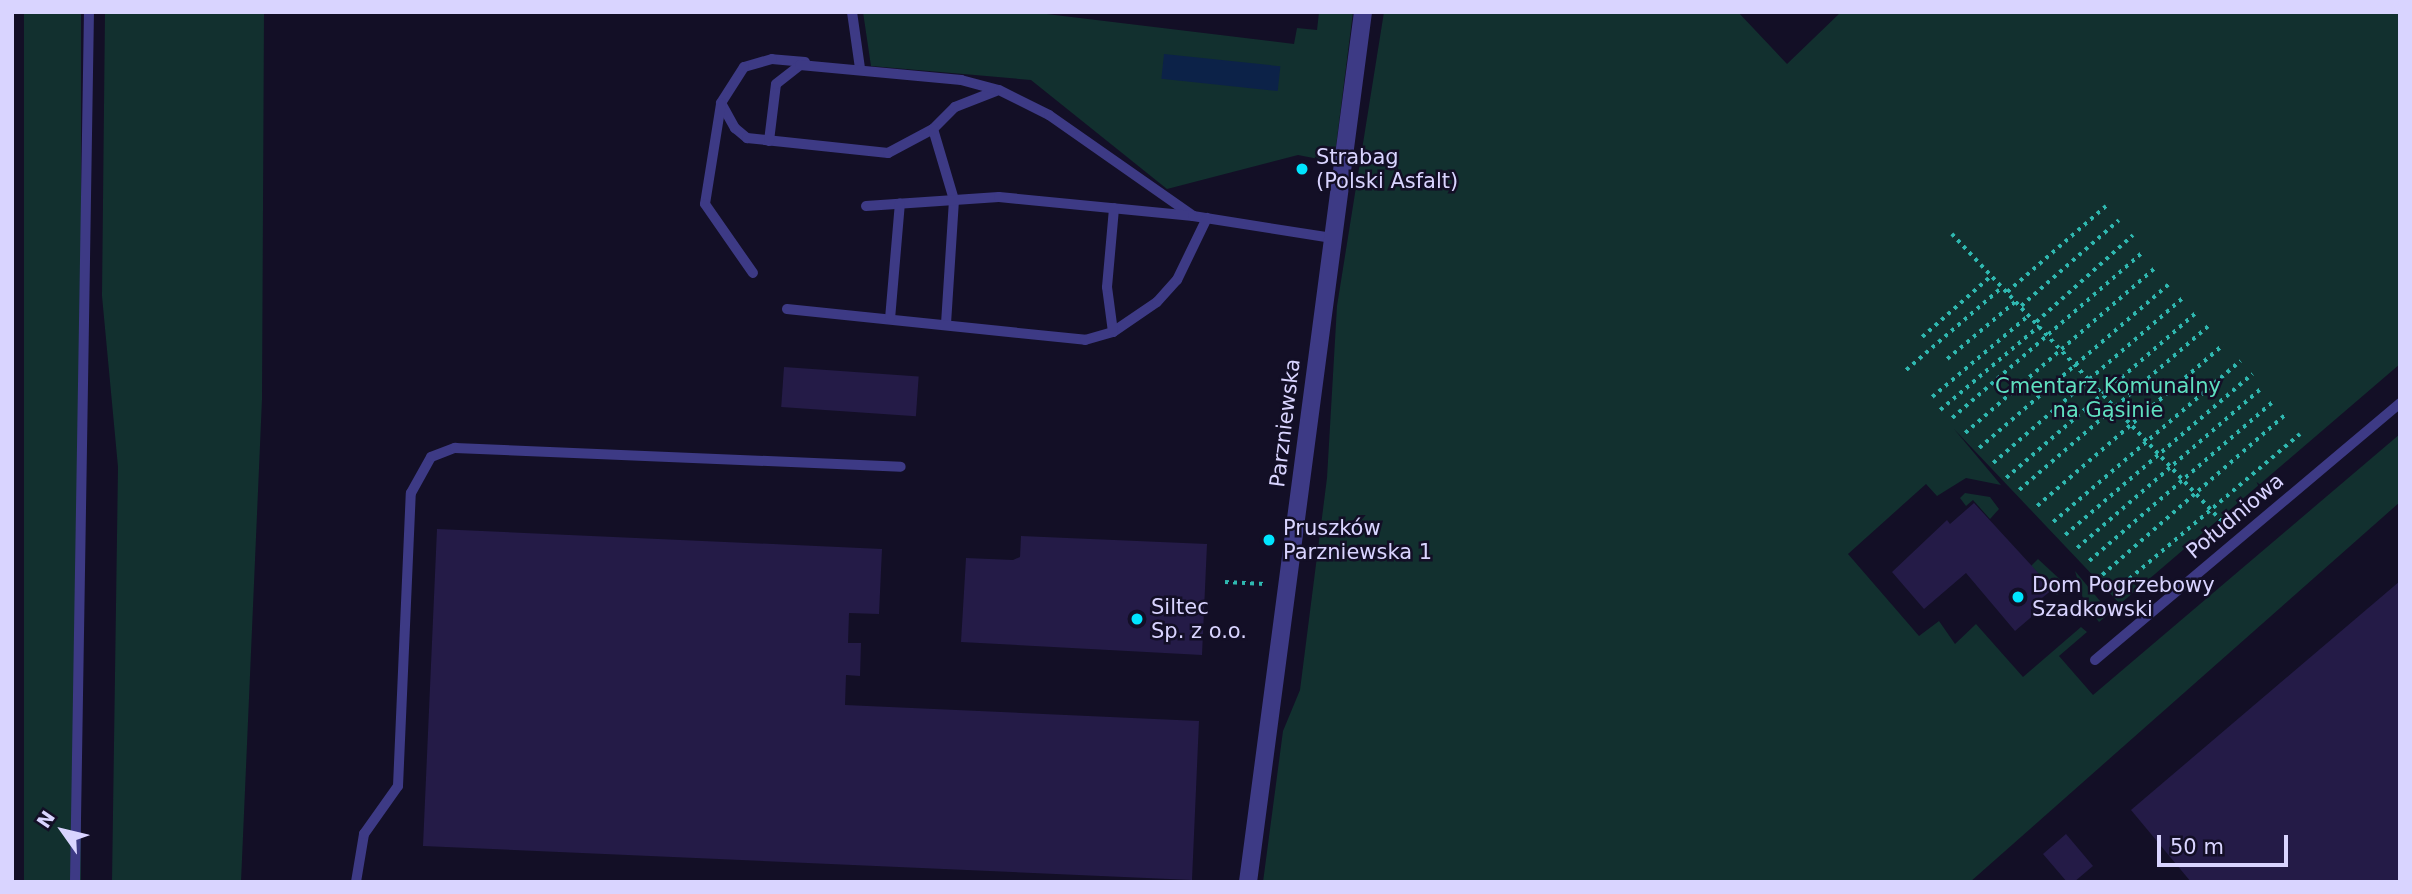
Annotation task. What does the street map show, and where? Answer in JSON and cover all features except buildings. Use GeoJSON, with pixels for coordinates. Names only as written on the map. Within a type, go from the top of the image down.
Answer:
{"type":"FeatureCollection","features":[{"type":"Feature","properties":{"kind":"street","name":"Parzniewska"},"geometry":{"type":"LineString","coordinates":[[1248,882],[1363,12]]}},
{"type":"Feature","properties":{"kind":"lane"},"geometry":{"type":"LineString","coordinates":[[75,882],[89,12]]}},
{"type":"Feature","properties":{"kind":"lane"},"geometry":{"type":"LineString","coordinates":[[852,12],[860,68]]}},
{"type":"Feature","properties":{"kind":"lane"},"geometry":{"type":"LineString","coordinates":[[753,273],[705,204],[722,103],[730,82],[757,61],[860,68],[999,90],[1083,136],[1193,216]]}},
{"type":"Feature","properties":{"kind":"lane"},"geometry":{"type":"LineString","coordinates":[[769,141],[775,84],[800,65],[819,64]]}},
{"type":"Feature","properties":{"kind":"lane"},"geometry":{"type":"LineString","coordinates":[[722,103],[735,128],[747,138],[888,153],[933,129],[955,107],[999,90]]}},
{"type":"Feature","properties":{"kind":"lane"},"geometry":{"type":"LineString","coordinates":[[933,129],[954,200],[946,325]]}},
{"type":"Feature","properties":{"kind":"lane"},"geometry":{"type":"LineString","coordinates":[[866,206],[999,197],[1193,216],[1332,238]]}},
{"type":"Feature","properties":{"kind":"lane"},"geometry":{"type":"LineString","coordinates":[[890,319],[900,203]]}},
{"type":"Feature","properties":{"kind":"lane"},"geometry":{"type":"LineString","coordinates":[[1113,332],[1107,287],[1114,208]]}},
{"type":"Feature","properties":{"kind":"lane"},"geometry":{"type":"LineString","coordinates":[[787,309],[1085,340],[1113,332],[1149,308],[1177,280],[1207,218]]}},
{"type":"Feature","properties":{"kind":"lane","name":"Południowa"},"geometry":{"type":"LineString","coordinates":[[2095,660],[2400,403]]}},
{"type":"Feature","properties":{"kind":"lane"},"geometry":{"type":"LineString","coordinates":[[356,882],[364,834],[398,786],[411,493],[431,457],[455,448],[901,467]]}},
{"type":"Feature","properties":{"kind":"path"},"geometry":{"type":"LineString","coordinates":[[2007,292],[2106,206]]}},
{"type":"Feature","properties":{"kind":"path"},"geometry":{"type":"LineString","coordinates":[[2021,306],[2119,220]]}},
{"type":"Feature","properties":{"kind":"path"},"geometry":{"type":"LineString","coordinates":[[1952,234],[2228,528]]}},
{"type":"Feature","properties":{"kind":"path"},"geometry":{"type":"LineString","coordinates":[[1941,410],[2133,234]]}},
{"type":"Feature","properties":{"kind":"path"},"geometry":{"type":"LineString","coordinates":[[1952,418],[2141,253]]}},
{"type":"Feature","properties":{"kind":"path"},"geometry":{"type":"LineString","coordinates":[[1965,433],[2156,267]]}},
{"type":"Feature","properties":{"kind":"path"},"geometry":{"type":"LineString","coordinates":[[1922,337],[1991,276]]}},
{"type":"Feature","properties":{"kind":"path"},"geometry":{"type":"LineString","coordinates":[[1979,448],[2170,283]]}},
{"type":"Feature","properties":{"kind":"path"},"geometry":{"type":"LineString","coordinates":[[1906,370],[2002,287]]}},
{"type":"Feature","properties":{"kind":"path"},"geometry":{"type":"LineString","coordinates":[[1993,463],[2183,298]]}},
{"type":"Feature","properties":{"kind":"path"},"geometry":{"type":"LineString","coordinates":[[1947,359],[2016,301]]}},
{"type":"Feature","properties":{"kind":"path"},"geometry":{"type":"LineString","coordinates":[[2006,478],[2196,313]]}},
{"type":"Feature","properties":{"kind":"path"},"geometry":{"type":"LineString","coordinates":[[1932,397],[2029,315]]}},
{"type":"Feature","properties":{"kind":"path"},"geometry":{"type":"LineString","coordinates":[[2019,490],[2208,326]]}},
{"type":"Feature","properties":{"kind":"path"},"geometry":{"type":"LineString","coordinates":[[2037,506],[2223,345]]}},
{"type":"Feature","properties":{"kind":"path"},"geometry":{"type":"LineString","coordinates":[[2053,522],[2240,361]]}},
{"type":"Feature","properties":{"kind":"path"},"geometry":{"type":"LineString","coordinates":[[2065,536],[2252,374]]}},
{"type":"Feature","properties":{"kind":"path"},"geometry":{"type":"LineString","coordinates":[[2077,548],[2262,388]]}},
{"type":"Feature","properties":{"kind":"path"},"geometry":{"type":"LineString","coordinates":[[2089,561],[2274,401]]}},
{"type":"Feature","properties":{"kind":"path"},"geometry":{"type":"LineString","coordinates":[[2102,575],[2286,414]]}},
{"type":"Feature","properties":{"kind":"path"},"geometry":{"type":"LineString","coordinates":[[2116,590],[2300,434]]}},
{"type":"Feature","properties":{"kind":"path"},"geometry":{"type":"LineString","coordinates":[[1225,582],[1265,584]]}},
{"type":"Feature","properties":{"kind":"green space"},"geometry":{"type":"Polygon","coordinates":[[[24,12],[81,12],[81,882],[24,882],[24,12]]]}},
{"type":"Feature","properties":{"kind":"green space"},"geometry":{"type":"Polygon","coordinates":[[[105,12],[264,12],[262,399],[241,882],[112,882],[118,467],[102,296],[105,12]]]}},
{"type":"Feature","properties":{"kind":"green space"},"geometry":{"type":"Polygon","coordinates":[[[863,12],[1030,12],[1294,44],[1297,28],[1317,30],[1319,12],[1353,12],[1334,162],[1298,155],[1167,189],[1031,80],[871,66],[863,12]]]}},
{"type":"Feature","properties":{"kind":"green space","name":"Cmentarz Komunalny na Gąsinie"},"geometry":{"type":"Polygon","coordinates":[[[1384,12],[1738,12],[1787,64],[1841,12],[2400,12],[2400,364],[2120,604],[1954,429],[2001,485],[1966,478],[1937,496],[1926,484],[1848,554],[1919,636],[1939,621],[1955,644],[1976,624],[2023,677],[2081,627],[2087,632],[2059,656],[2093,695],[2400,434],[2400,502],[1970,882],[1263,882],[1283,731],[1300,690],[1327,478],[1337,306],[1384,12]]]}},
{"type":"Feature","properties":{"kind":"green space"},"geometry":{"type":"Polygon","coordinates":[[[1965,493],[1990,497],[1999,509],[1990,519],[1973,500],[1966,506],[1960,498],[1965,493]]]}},
{"type":"Feature","properties":{"kind":"green space"},"geometry":{"type":"Polygon","coordinates":[[[2038,559],[2065,584],[2057,595],[2031,566],[2038,559]]]}},
{"type":"Feature","properties":{"kind":"green space"},"geometry":{"type":"Polygon","coordinates":[[[2075,571],[2110,613],[2099,622],[2084,602],[2075,571]]]}},
{"type":"Feature","properties":{"kind":"water"},"geometry":{"type":"Polygon","coordinates":[[[1164,54],[1280,66],[1278,91],[1161,79],[1164,54]]]}},
{"type":"Feature","properties":{"kind":"place","name":"Strabag (Polski Asfalt)"},"geometry":{"type":"Point","coordinates":[1302,169]}},
{"type":"Feature","properties":{"kind":"place","name":"Pruszków Parzniewska 1"},"geometry":{"type":"Point","coordinates":[1269,540]}},
{"type":"Feature","properties":{"kind":"place","name":"Dom Pogrzebowy Szadkowski"},"geometry":{"type":"Point","coordinates":[2018,597]}},
{"type":"Feature","properties":{"kind":"place","name":"Siltec Sp. z o.o."},"geometry":{"type":"Point","coordinates":[1137,619]}}]}
